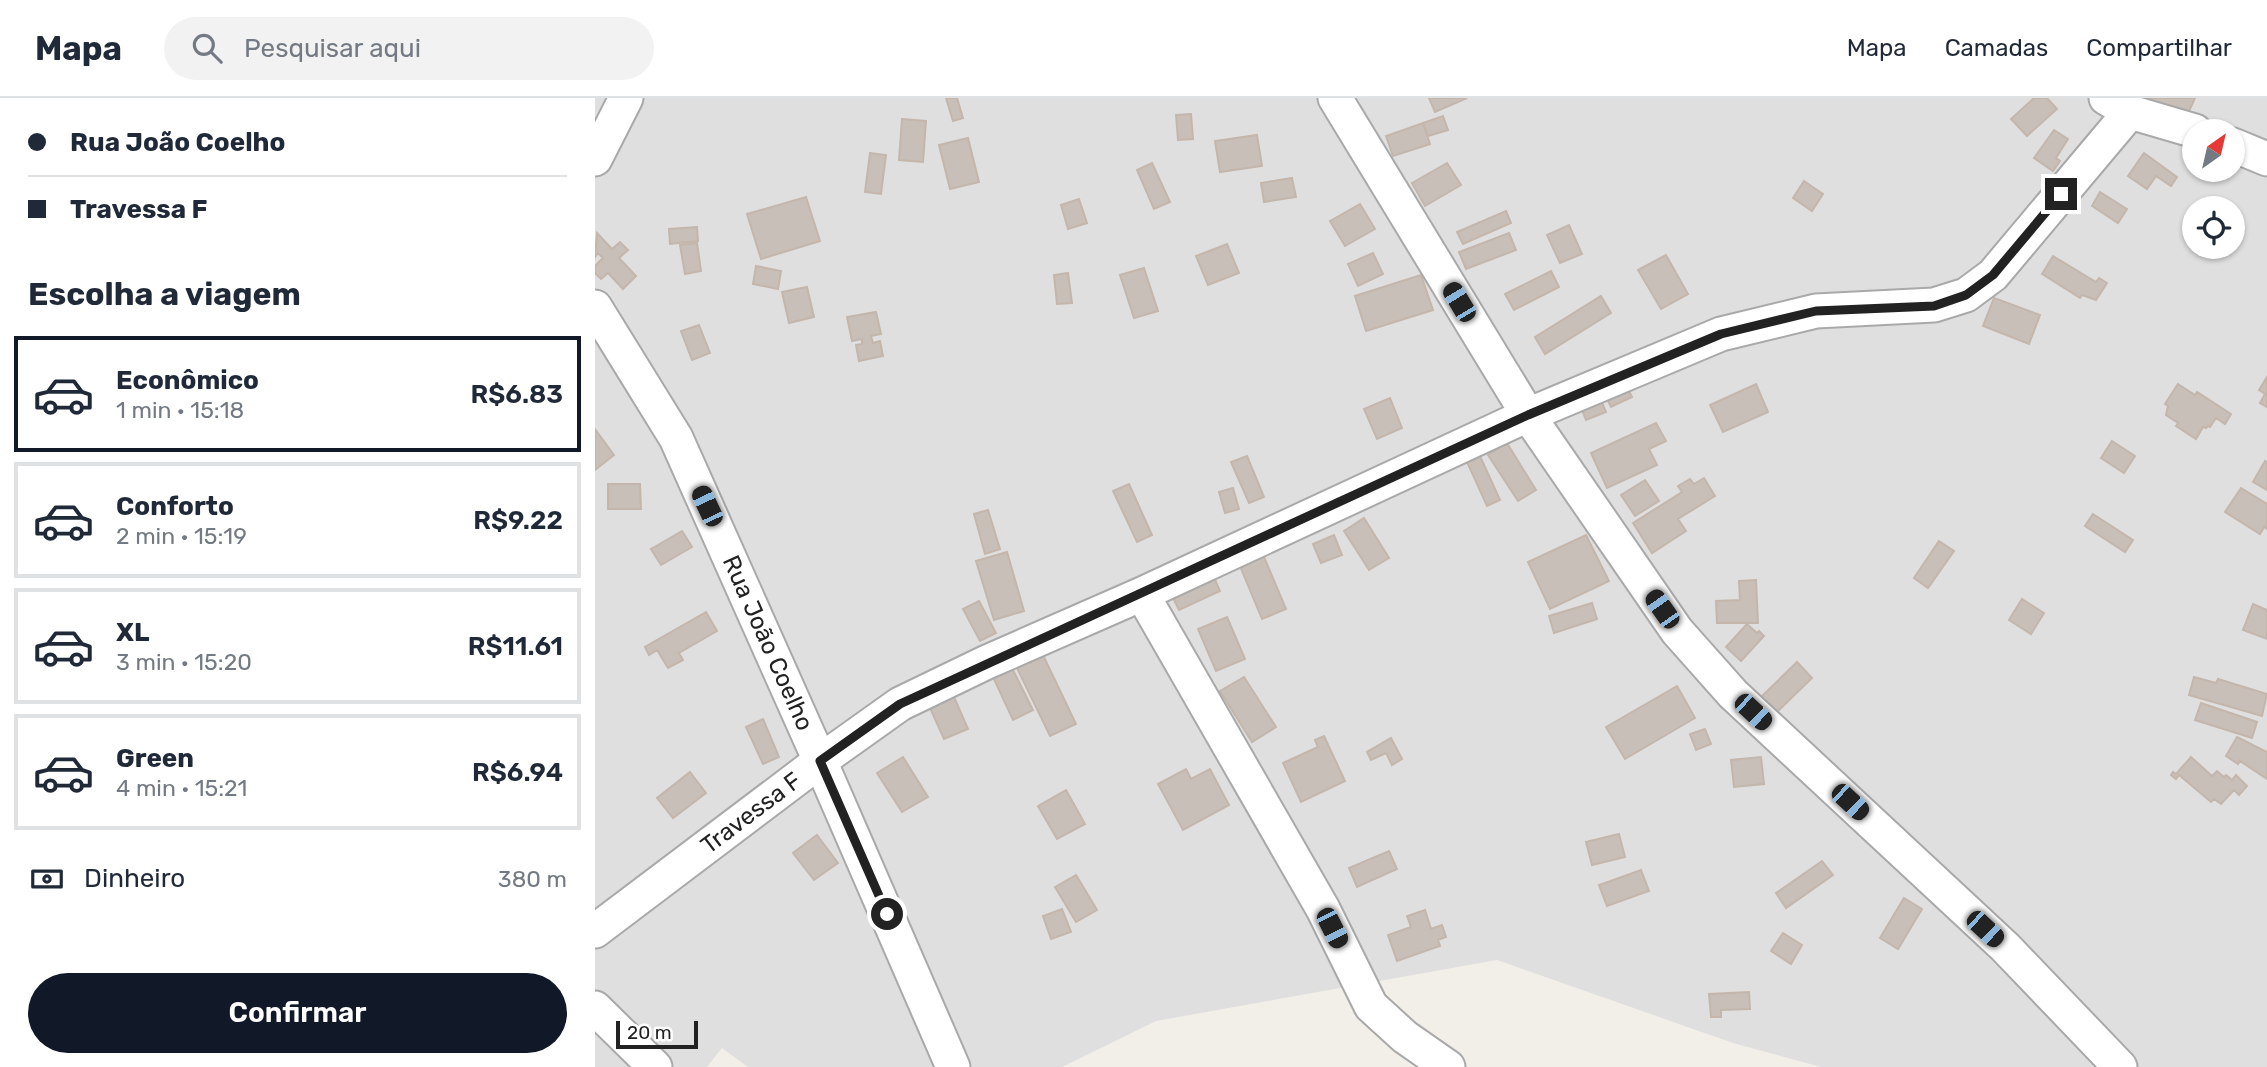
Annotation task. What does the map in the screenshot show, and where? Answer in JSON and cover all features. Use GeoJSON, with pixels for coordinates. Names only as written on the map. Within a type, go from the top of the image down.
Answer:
{"type":"FeatureCollection","features":[{"type":"Feature","properties":{"kind":"street"},"geometry":{"type":"LineString","coordinates":[[595,159],[626,98]]}},
{"type":"Feature","properties":{"kind":"street"},"geometry":{"type":"LineString","coordinates":[[1335,98],[1528,415],[1677,631],[1733,694],[2005,947],[2120,1067]]}},
{"type":"Feature","properties":{"kind":"street"},"geometry":{"type":"LineString","coordinates":[[2118,105],[2182,127]]}},
{"type":"Feature","properties":{"kind":"street","name":"Travessa F"},"geometry":{"type":"LineString","coordinates":[[595,932],[820,761],[900,704],[987,662],[1142,594],[1528,415],[1721,334],[1816,311],[1934,306],[1966,295],[1993,275],[2118,105]]}},
{"type":"Feature","properties":{"kind":"street"},"geometry":{"type":"LineString","coordinates":[[2245,150],[2267,159]]}},
{"type":"Feature","properties":{"kind":"street","name":"Rua João Coelho"},"geometry":{"type":"LineString","coordinates":[[595,307],[675,438],[953,1067]]}},
{"type":"Feature","properties":{"kind":"street"},"geometry":{"type":"LineString","coordinates":[[1142,594],[1323,909],[1371,1006],[1405,1037],[1448,1067]]}},
{"type":"Feature","properties":{"kind":"street"},"geometry":{"type":"LineString","coordinates":[[595,1008],[655,1067]]}},
{"type":"Feature","properties":{"kind":"shaded area"},"geometry":{"type":"Polygon","coordinates":[[[595,98],[2267,98],[2267,1067],[1821,1067],[1733,1043],[1497,960],[1156,1021],[1062,1067],[748,1067],[722,1048],[707,1067],[595,1067],[595,98]]]}},
{"type":"Feature","properties":{"kind":"building"},"geometry":{"type":"Polygon","coordinates":[[[946,98],[957,98],[963,118],[953,121],[946,98]]]}},
{"type":"Feature","properties":{"kind":"building"},"geometry":{"type":"Polygon","coordinates":[[[1429,98],[1467,98],[1435,112],[1429,98]]]}},
{"type":"Feature","properties":{"kind":"building"},"geometry":{"type":"Polygon","coordinates":[[[2034,98],[2047,98],[2057,109],[2027,136],[2011,119],[2034,98]]]}},
{"type":"Feature","properties":{"kind":"building"},"geometry":{"type":"Polygon","coordinates":[[[2150,98],[2195,98],[2186,118],[2148,101],[2150,98]]]}},
{"type":"Feature","properties":{"kind":"building"},"geometry":{"type":"Polygon","coordinates":[[[1191,114],[1193,139],[1178,140],[1176,115],[1191,114]]]}},
{"type":"Feature","properties":{"kind":"building"},"geometry":{"type":"Polygon","coordinates":[[[1443,116],[1448,130],[1428,136],[1423,123],[1443,116]]]}},
{"type":"Feature","properties":{"kind":"building"},"geometry":{"type":"Polygon","coordinates":[[[902,119],[926,121],[923,162],[899,160],[902,119]]]}},
{"type":"Feature","properties":{"kind":"building"},"geometry":{"type":"Polygon","coordinates":[[[1423,123],[1430,144],[1393,156],[1386,136],[1423,123]]]}},
{"type":"Feature","properties":{"kind":"building"},"geometry":{"type":"Polygon","coordinates":[[[2054,130],[2068,139],[2056,158],[2060,161],[2053,171],[2034,158],[2054,130]]]}},
{"type":"Feature","properties":{"kind":"building"},"geometry":{"type":"Polygon","coordinates":[[[1257,135],[1262,166],[1220,172],[1215,141],[1257,135]]]}},
{"type":"Feature","properties":{"kind":"building"},"geometry":{"type":"Polygon","coordinates":[[[968,138],[979,182],[950,189],[939,145],[968,138]]]}},
{"type":"Feature","properties":{"kind":"building"},"geometry":{"type":"Polygon","coordinates":[[[870,153],[886,155],[881,194],[865,192],[870,153]]]}},
{"type":"Feature","properties":{"kind":"building"},"geometry":{"type":"Polygon","coordinates":[[[2144,153],[2177,177],[2171,186],[2156,176],[2147,189],[2128,176],[2144,153]]]}},
{"type":"Feature","properties":{"kind":"building"},"geometry":{"type":"Polygon","coordinates":[[[1152,163],[1170,202],[1154,209],[1137,170],[1152,163]]]}},
{"type":"Feature","properties":{"kind":"building"},"geometry":{"type":"Polygon","coordinates":[[[1447,163],[1461,185],[1425,206],[1412,183],[1447,163]]]}},
{"type":"Feature","properties":{"kind":"building"},"geometry":{"type":"Polygon","coordinates":[[[1292,178],[1296,197],[1264,202],[1261,183],[1292,178]]]}},
{"type":"Feature","properties":{"kind":"building"},"geometry":{"type":"Polygon","coordinates":[[[1804,181],[1823,194],[1812,211],[1793,198],[1804,181]]]}},
{"type":"Feature","properties":{"kind":"building"},"geometry":{"type":"Polygon","coordinates":[[[2100,192],[2127,209],[2118,223],[2092,206],[2100,192]]]}},
{"type":"Feature","properties":{"kind":"building"},"geometry":{"type":"Polygon","coordinates":[[[806,197],[820,241],[761,259],[747,214],[806,197]]]}},
{"type":"Feature","properties":{"kind":"building"},"geometry":{"type":"Polygon","coordinates":[[[1079,199],[1087,223],[1068,229],[1061,205],[1079,199]]]}},
{"type":"Feature","properties":{"kind":"building"},"geometry":{"type":"Polygon","coordinates":[[[1360,204],[1375,229],[1345,246],[1330,221],[1360,204]]]}},
{"type":"Feature","properties":{"kind":"building"},"geometry":{"type":"Polygon","coordinates":[[[1506,211],[1511,223],[1463,244],[1457,232],[1506,211]]]}},
{"type":"Feature","properties":{"kind":"building"},"geometry":{"type":"Polygon","coordinates":[[[1569,225],[1582,254],[1560,263],[1547,235],[1569,225]]]}},
{"type":"Feature","properties":{"kind":"building"},"geometry":{"type":"Polygon","coordinates":[[[697,227],[698,241],[670,244],[669,229],[697,227]]]}},
{"type":"Feature","properties":{"kind":"building"},"geometry":{"type":"Polygon","coordinates":[[[597,233],[612,249],[620,242],[628,250],[619,258],[636,276],[623,289],[608,273],[601,279],[595,273],[595,266],[603,258],[598,253],[595,257],[597,233]]]}},
{"type":"Feature","properties":{"kind":"building"},"geometry":{"type":"Polygon","coordinates":[[[1509,233],[1516,250],[1466,269],[1459,252],[1509,233]]]}},
{"type":"Feature","properties":{"kind":"building"},"geometry":{"type":"Polygon","coordinates":[[[697,243],[701,271],[685,274],[680,245],[697,243]]]}},
{"type":"Feature","properties":{"kind":"building"},"geometry":{"type":"Polygon","coordinates":[[[1227,244],[1239,273],[1208,285],[1196,256],[1227,244]]]}},
{"type":"Feature","properties":{"kind":"building"},"geometry":{"type":"Polygon","coordinates":[[[1373,253],[1383,274],[1358,286],[1348,264],[1373,253]]]}},
{"type":"Feature","properties":{"kind":"building"},"geometry":{"type":"Polygon","coordinates":[[[1666,255],[1688,294],[1661,309],[1638,270],[1666,255]]]}},
{"type":"Feature","properties":{"kind":"building"},"geometry":{"type":"Polygon","coordinates":[[[2053,256],[2096,282],[2099,278],[2107,283],[2096,300],[2082,295],[2080,298],[2042,274],[2053,256]]]}},
{"type":"Feature","properties":{"kind":"building"},"geometry":{"type":"Polygon","coordinates":[[[756,266],[781,271],[778,289],[753,284],[756,266]]]}},
{"type":"Feature","properties":{"kind":"building"},"geometry":{"type":"Polygon","coordinates":[[[1144,268],[1158,311],[1134,318],[1120,275],[1144,268]]]}},
{"type":"Feature","properties":{"kind":"building"},"geometry":{"type":"Polygon","coordinates":[[[1551,271],[1559,287],[1514,310],[1505,294],[1551,271]]]}},
{"type":"Feature","properties":{"kind":"building"},"geometry":{"type":"Polygon","coordinates":[[[1068,273],[1072,303],[1057,304],[1054,275],[1068,273]]]}},
{"type":"Feature","properties":{"kind":"building"},"geometry":{"type":"Polygon","coordinates":[[[1421,275],[1433,310],[1366,331],[1355,296],[1421,275]]]}},
{"type":"Feature","properties":{"kind":"building"},"geometry":{"type":"Polygon","coordinates":[[[807,287],[814,317],[789,323],[782,292],[807,287]]]}},
{"type":"Feature","properties":{"kind":"building"},"geometry":{"type":"Polygon","coordinates":[[[1601,296],[1611,313],[1545,354],[1535,337],[1601,296]]]}},
{"type":"Feature","properties":{"kind":"building"},"geometry":{"type":"Polygon","coordinates":[[[1994,298],[2040,315],[2029,344],[1983,326],[1994,298]]]}},
{"type":"Feature","properties":{"kind":"building"},"geometry":{"type":"Polygon","coordinates":[[[876,312],[881,334],[871,336],[873,343],[880,341],[883,356],[859,361],[856,345],[862,344],[862,339],[852,341],[847,317],[876,312]]]}},
{"type":"Feature","properties":{"kind":"building"},"geometry":{"type":"Polygon","coordinates":[[[699,325],[710,353],[692,360],[681,331],[699,325]]]}},
{"type":"Feature","properties":{"kind":"building"},"geometry":{"type":"Polygon","coordinates":[[[2267,377],[2267,407],[2260,403],[2265,394],[2259,390],[2267,377]]]}},
{"type":"Feature","properties":{"kind":"building"},"geometry":{"type":"Polygon","coordinates":[[[1625,383],[1632,397],[1611,407],[1604,393],[1625,383]]]}},
{"type":"Feature","properties":{"kind":"building"},"geometry":{"type":"Polygon","coordinates":[[[1756,384],[1768,412],[1723,432],[1710,405],[1756,384]]]}},
{"type":"Feature","properties":{"kind":"building"},"geometry":{"type":"Polygon","coordinates":[[[2178,384],[2195,395],[2197,392],[2231,414],[2225,424],[2216,418],[2210,427],[2203,427],[2196,439],[2176,426],[2178,423],[2166,415],[2168,406],[2165,404],[2178,384]]]}},
{"type":"Feature","properties":{"kind":"building"},"geometry":{"type":"Polygon","coordinates":[[[1599,396],[1606,412],[1586,420],[1580,405],[1599,396]]]}},
{"type":"Feature","properties":{"kind":"building"},"geometry":{"type":"Polygon","coordinates":[[[1390,398],[1402,428],[1377,439],[1364,409],[1390,398]]]}},
{"type":"Feature","properties":{"kind":"building"},"geometry":{"type":"Polygon","coordinates":[[[1656,423],[1666,441],[1649,449],[1657,465],[1607,488],[1591,453],[1656,423]]]}},
{"type":"Feature","properties":{"kind":"building"},"geometry":{"type":"Polygon","coordinates":[[[595,429],[614,455],[595,470],[595,429]]]}},
{"type":"Feature","properties":{"kind":"building"},"geometry":{"type":"Polygon","coordinates":[[[2112,441],[2135,456],[2124,473],[2101,458],[2112,441]]]}},
{"type":"Feature","properties":{"kind":"building"},"geometry":{"type":"Polygon","coordinates":[[[1507,443],[1536,490],[1518,501],[1488,455],[1507,443]]]}},
{"type":"Feature","properties":{"kind":"building"},"geometry":{"type":"Polygon","coordinates":[[[1247,456],[1264,497],[1249,503],[1231,462],[1247,456]]]}},
{"type":"Feature","properties":{"kind":"building"},"geometry":{"type":"Polygon","coordinates":[[[1480,456],[1500,500],[1487,506],[1467,462],[1480,456]]]}},
{"type":"Feature","properties":{"kind":"building"},"geometry":{"type":"Polygon","coordinates":[[[2265,461],[2267,462],[2267,490],[2253,482],[2265,461]]]}},
{"type":"Feature","properties":{"kind":"building"},"geometry":{"type":"Polygon","coordinates":[[[1704,478],[1715,496],[1678,519],[1686,531],[1652,553],[1633,523],[1682,492],[1678,486],[1690,479],[1694,484],[1704,478]]]}},
{"type":"Feature","properties":{"kind":"building"},"geometry":{"type":"Polygon","coordinates":[[[1645,480],[1659,501],[1635,516],[1621,495],[1645,480]]]}},
{"type":"Feature","properties":{"kind":"building"},"geometry":{"type":"Polygon","coordinates":[[[608,484],[640,484],[641,509],[608,509],[608,484]]]}},
{"type":"Feature","properties":{"kind":"building"},"geometry":{"type":"Polygon","coordinates":[[[1129,484],[1152,535],[1137,542],[1113,491],[1129,484]]]}},
{"type":"Feature","properties":{"kind":"building"},"geometry":{"type":"Polygon","coordinates":[[[1233,488],[1239,509],[1225,513],[1219,492],[1233,488]]]}},
{"type":"Feature","properties":{"kind":"building"},"geometry":{"type":"Polygon","coordinates":[[[2241,488],[2267,504],[2267,529],[2264,527],[2260,534],[2225,512],[2241,488]]]}},
{"type":"Feature","properties":{"kind":"building"},"geometry":{"type":"Polygon","coordinates":[[[988,510],[1000,549],[985,554],[974,514],[988,510]]]}},
{"type":"Feature","properties":{"kind":"building"},"geometry":{"type":"Polygon","coordinates":[[[2093,514],[2133,540],[2125,552],[2085,526],[2093,514]]]}},
{"type":"Feature","properties":{"kind":"building"},"geometry":{"type":"Polygon","coordinates":[[[1364,518],[1389,558],[1369,570],[1344,531],[1364,518]]]}},
{"type":"Feature","properties":{"kind":"building"},"geometry":{"type":"Polygon","coordinates":[[[682,531],[692,547],[661,565],[651,549],[682,531]]]}},
{"type":"Feature","properties":{"kind":"building"},"geometry":{"type":"Polygon","coordinates":[[[1334,535],[1342,555],[1321,563],[1313,544],[1334,535]]]}},
{"type":"Feature","properties":{"kind":"building"},"geometry":{"type":"Polygon","coordinates":[[[1586,535],[1609,581],[1550,609],[1528,562],[1586,535]]]}},
{"type":"Feature","properties":{"kind":"building"},"geometry":{"type":"Polygon","coordinates":[[[1939,541],[1954,551],[1928,588],[1914,578],[1939,541]]]}},
{"type":"Feature","properties":{"kind":"building"},"geometry":{"type":"Polygon","coordinates":[[[1007,552],[1024,611],[994,620],[976,561],[1007,552]]]}},
{"type":"Feature","properties":{"kind":"building"},"geometry":{"type":"Polygon","coordinates":[[[1264,557],[1286,609],[1262,619],[1240,566],[1264,557]]]}},
{"type":"Feature","properties":{"kind":"building"},"geometry":{"type":"Polygon","coordinates":[[[1212,573],[1220,591],[1179,610],[1170,592],[1212,573]]]}},
{"type":"Feature","properties":{"kind":"building"},"geometry":{"type":"Polygon","coordinates":[[[1756,580],[1758,623],[1717,623],[1716,601],[1740,600],[1739,581],[1756,580]]]}},
{"type":"Feature","properties":{"kind":"building"},"geometry":{"type":"Polygon","coordinates":[[[2022,599],[2044,613],[2031,634],[2009,620],[2022,599]]]}},
{"type":"Feature","properties":{"kind":"building"},"geometry":{"type":"Polygon","coordinates":[[[979,601],[996,633],[980,641],[963,609],[979,601]]]}},
{"type":"Feature","properties":{"kind":"building"},"geometry":{"type":"Polygon","coordinates":[[[1592,603],[1597,619],[1554,633],[1549,616],[1592,603]]]}},
{"type":"Feature","properties":{"kind":"building"},"geometry":{"type":"Polygon","coordinates":[[[2253,604],[2267,610],[2267,639],[2243,630],[2253,604]]]}},
{"type":"Feature","properties":{"kind":"building"},"geometry":{"type":"Polygon","coordinates":[[[706,612],[717,631],[679,653],[683,660],[668,668],[657,650],[649,655],[645,647],[706,612]]]}},
{"type":"Feature","properties":{"kind":"building"},"geometry":{"type":"Polygon","coordinates":[[[1227,617],[1245,659],[1216,671],[1198,629],[1227,617]]]}},
{"type":"Feature","properties":{"kind":"building"},"geometry":{"type":"Polygon","coordinates":[[[1747,624],[1764,636],[1741,661],[1726,647],[1747,624]]]}},
{"type":"Feature","properties":{"kind":"building"},"geometry":{"type":"Polygon","coordinates":[[[1043,655],[1076,724],[1050,736],[1017,668],[1043,655]]]}},
{"type":"Feature","properties":{"kind":"building"},"geometry":{"type":"Polygon","coordinates":[[[1797,662],[1812,678],[1776,713],[1761,697],[1797,662]]]}},
{"type":"Feature","properties":{"kind":"building"},"geometry":{"type":"Polygon","coordinates":[[[1012,668],[1033,710],[1013,720],[993,677],[1012,668]]]}},
{"type":"Feature","properties":{"kind":"building"},"geometry":{"type":"Polygon","coordinates":[[[1244,677],[1276,727],[1252,742],[1220,691],[1244,677]]]}},
{"type":"Feature","properties":{"kind":"building"},"geometry":{"type":"Polygon","coordinates":[[[2194,677],[2216,683],[2218,679],[2267,694],[2262,716],[2189,695],[2194,677]]]}},
{"type":"Feature","properties":{"kind":"building"},"geometry":{"type":"Polygon","coordinates":[[[1677,686],[1695,718],[1625,759],[1606,727],[1677,686]]]}},
{"type":"Feature","properties":{"kind":"building"},"geometry":{"type":"Polygon","coordinates":[[[954,697],[968,729],[944,739],[930,708],[954,697]]]}},
{"type":"Feature","properties":{"kind":"building"},"geometry":{"type":"Polygon","coordinates":[[[2201,703],[2257,722],[2252,738],[2195,720],[2201,703]]]}},
{"type":"Feature","properties":{"kind":"building"},"geometry":{"type":"Polygon","coordinates":[[[763,719],[779,757],[763,764],[746,727],[763,719]]]}},
{"type":"Feature","properties":{"kind":"building"},"geometry":{"type":"Polygon","coordinates":[[[1705,729],[1711,744],[1696,750],[1690,734],[1705,729]]]}},
{"type":"Feature","properties":{"kind":"building"},"geometry":{"type":"Polygon","coordinates":[[[1324,736],[1345,781],[1301,802],[1283,763],[1318,747],[1315,740],[1324,736]]]}},
{"type":"Feature","properties":{"kind":"building"},"geometry":{"type":"Polygon","coordinates":[[[2237,737],[2267,752],[2267,779],[2240,761],[2238,764],[2226,756],[2237,737]]]}},
{"type":"Feature","properties":{"kind":"building"},"geometry":{"type":"Polygon","coordinates":[[[1391,738],[1402,759],[1392,765],[1386,753],[1371,760],[1367,752],[1391,738]]]}},
{"type":"Feature","properties":{"kind":"building"},"geometry":{"type":"Polygon","coordinates":[[[903,757],[928,797],[902,812],[877,773],[903,757]]]}},
{"type":"Feature","properties":{"kind":"building"},"geometry":{"type":"Polygon","coordinates":[[[1761,757],[1764,784],[1734,787],[1731,760],[1761,757]]]}},
{"type":"Feature","properties":{"kind":"building"},"geometry":{"type":"Polygon","coordinates":[[[2191,757],[2212,776],[2217,771],[2232,780],[2236,775],[2247,786],[2239,795],[2234,790],[2221,804],[2214,799],[2211,802],[2179,775],[2176,779],[2171,775],[2173,772],[2176,774],[2191,757]]]}},
{"type":"Feature","properties":{"kind":"building"},"geometry":{"type":"Polygon","coordinates":[[[1186,769],[1191,779],[1210,769],[1229,805],[1183,830],[1158,784],[1186,769]]]}},
{"type":"Feature","properties":{"kind":"building"},"geometry":{"type":"Polygon","coordinates":[[[690,772],[706,793],[673,818],[657,798],[690,772]]]}},
{"type":"Feature","properties":{"kind":"building"},"geometry":{"type":"Polygon","coordinates":[[[1066,790],[1085,824],[1057,839],[1038,806],[1066,790]]]}},
{"type":"Feature","properties":{"kind":"building"},"geometry":{"type":"Polygon","coordinates":[[[1619,834],[1625,857],[1592,865],[1586,842],[1619,834]]]}},
{"type":"Feature","properties":{"kind":"building"},"geometry":{"type":"Polygon","coordinates":[[[817,835],[838,863],[814,880],[793,853],[817,835]]]}},
{"type":"Feature","properties":{"kind":"building"},"geometry":{"type":"Polygon","coordinates":[[[1389,851],[1397,869],[1357,887],[1349,868],[1389,851]]]}},
{"type":"Feature","properties":{"kind":"building"},"geometry":{"type":"Polygon","coordinates":[[[1822,861],[1833,875],[1786,908],[1776,893],[1822,861]]]}},
{"type":"Feature","properties":{"kind":"building"},"geometry":{"type":"Polygon","coordinates":[[[1641,870],[1649,891],[1607,906],[1599,885],[1641,870]]]}},
{"type":"Feature","properties":{"kind":"building"},"geometry":{"type":"Polygon","coordinates":[[[1076,875],[1097,910],[1076,922],[1055,887],[1076,875]]]}},
{"type":"Feature","properties":{"kind":"building"},"geometry":{"type":"Polygon","coordinates":[[[1904,898],[1922,909],[1898,949],[1880,938],[1904,898]]]}},
{"type":"Feature","properties":{"kind":"building"},"geometry":{"type":"Polygon","coordinates":[[[1062,909],[1071,932],[1051,939],[1043,916],[1062,909]]]}},
{"type":"Feature","properties":{"kind":"building"},"geometry":{"type":"Polygon","coordinates":[[[1425,910],[1431,929],[1442,925],[1446,937],[1438,940],[1440,946],[1397,961],[1388,935],[1411,927],[1407,916],[1425,910]]]}},
{"type":"Feature","properties":{"kind":"building"},"geometry":{"type":"Polygon","coordinates":[[[1783,933],[1802,945],[1791,964],[1771,951],[1783,933]]]}},
{"type":"Feature","properties":{"kind":"building"},"geometry":{"type":"Polygon","coordinates":[[[1749,992],[1750,1009],[1721,1010],[1721,1017],[1711,1017],[1709,994],[1749,992]]]}},
{"type":"Feature","properties":{"kind":"route"},"geometry":{"type":"LineString","coordinates":[[887,914],[820,761],[900,704],[1528,415],[1721,334],[1816,311],[1934,306],[1966,295],[1993,275],[2061,194]]}}]}
